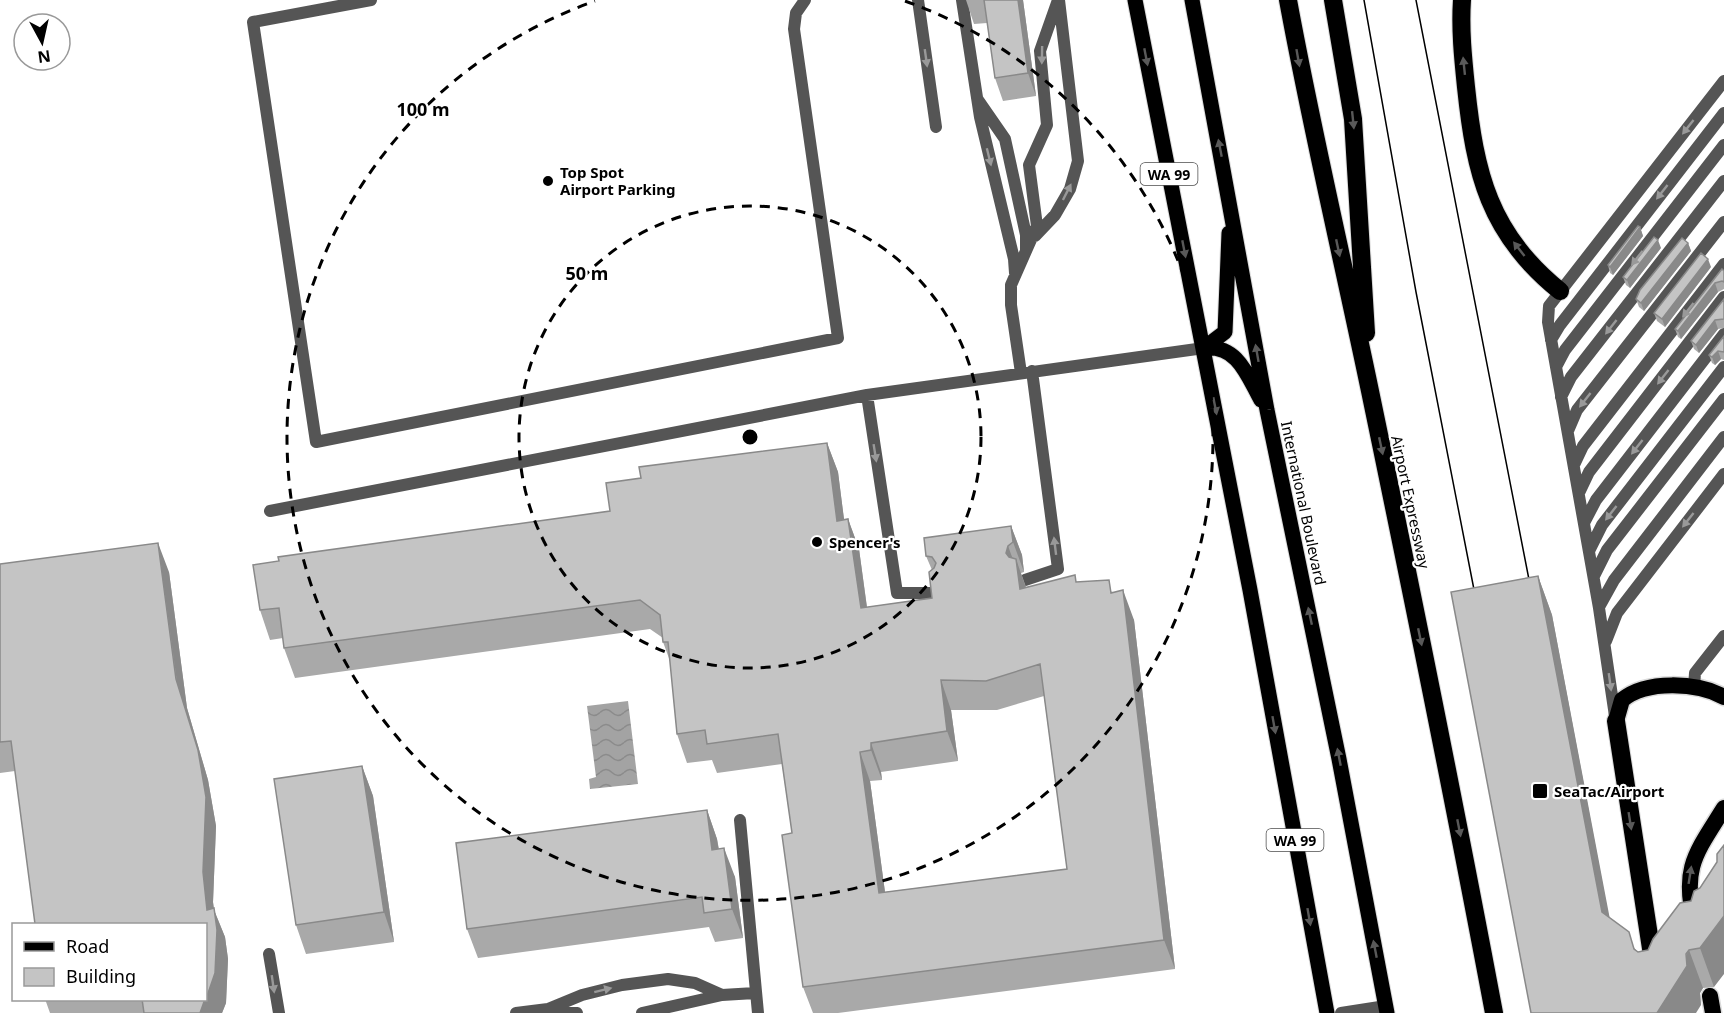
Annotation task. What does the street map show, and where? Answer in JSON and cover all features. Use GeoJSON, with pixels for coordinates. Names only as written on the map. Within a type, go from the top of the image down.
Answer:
{"type":"FeatureCollection","features":[{"type":"Feature","properties":{"kind":"highway","name":"Airport Expressway"},"geometry":{"type":"LineString","coordinates":[[1288,0],[1309,118],[1369,388],[1494,1013]]}},
{"type":"Feature","properties":{"kind":"highway"},"geometry":{"type":"LineString","coordinates":[[1333,0],[1353,119],[1369,388]]}},
{"type":"Feature","properties":{"kind":"highway"},"geometry":{"type":"LineString","coordinates":[[1462,0],[1461,41],[1471,135],[1483,184],[1509,237],[1533,267],[1560,291]]}},
{"type":"Feature","properties":{"kind":"highway"},"geometry":{"type":"LineString","coordinates":[[1656,980],[1616,721],[1622,700],[1639,690],[1694,687],[1724,697]]}},
{"type":"Feature","properties":{"kind":"highway"},"geometry":{"type":"LineString","coordinates":[[1697,929],[1690,902],[1689,873],[1699,849],[1724,808]]}},
{"type":"Feature","properties":{"kind":"highway"},"geometry":{"type":"LineString","coordinates":[[1711,994],[1713,1013]]}},
{"type":"Feature","properties":{"kind":"main road","name":"WA 99"},"geometry":{"type":"LineString","coordinates":[[1135,0],[1204,348],[1327,1013]]}},
{"type":"Feature","properties":{"kind":"main road","name":"International Boulevard"},"geometry":{"type":"LineString","coordinates":[[1192,0],[1267,410],[1337,748],[1387,1010]]}},
{"type":"Feature","properties":{"kind":"main road"},"geometry":{"type":"LineString","coordinates":[[1204,348],[1225,332],[1231,206]]}},
{"type":"Feature","properties":{"kind":"main road"},"geometry":{"type":"LineString","coordinates":[[1204,348],[1216,347],[1234,355],[1267,410]]}},
{"type":"Feature","properties":{"kind":"street"},"geometry":{"type":"LineString","coordinates":[[370,0],[253,22],[316,442],[838,338],[794,30],[796,13],[805,0]]}},
{"type":"Feature","properties":{"kind":"street"},"geometry":{"type":"LineString","coordinates":[[918,0],[935,122]]}},
{"type":"Feature","properties":{"kind":"street"},"geometry":{"type":"LineString","coordinates":[[962,0],[977,99],[1014,259],[1015,274]]}},
{"type":"Feature","properties":{"kind":"street"},"geometry":{"type":"LineString","coordinates":[[1033,239],[1038,219],[1029,165],[1043,136],[1048,113],[1040,51],[1058,0]]}},
{"type":"Feature","properties":{"kind":"street"},"geometry":{"type":"LineString","coordinates":[[1025,580],[1058,569],[1026,372],[1011,305],[1011,285],[1033,239],[1054,215],[1070,189],[1078,160],[1058,0]]}},
{"type":"Feature","properties":{"kind":"street"},"geometry":{"type":"LineString","coordinates":[[1616,721],[1599,608],[1548,322],[1549,306],[1724,81]]}},
{"type":"Feature","properties":{"kind":"street"},"geometry":{"type":"LineString","coordinates":[[977,99],[1005,139],[1026,235],[1026,252]]}},
{"type":"Feature","properties":{"kind":"street"},"geometry":{"type":"LineString","coordinates":[[1551,340],[1560,325],[1724,113]]}},
{"type":"Feature","properties":{"kind":"street"},"geometry":{"type":"LineString","coordinates":[[1556,368],[1565,350],[1724,145]]}},
{"type":"Feature","properties":{"kind":"street"},"geometry":{"type":"LineString","coordinates":[[1561,397],[1571,377],[1724,181]]}},
{"type":"Feature","properties":{"kind":"street"},"geometry":{"type":"LineString","coordinates":[[1568,431],[1577,410],[1724,222]]}},
{"type":"Feature","properties":{"kind":"street"},"geometry":{"type":"LineString","coordinates":[[1574,465],[1583,446],[1724,264]]}},
{"type":"Feature","properties":{"kind":"street"},"geometry":{"type":"LineString","coordinates":[[1579,494],[1589,472],[1724,297]]}},
{"type":"Feature","properties":{"kind":"street"},"geometry":{"type":"LineString","coordinates":[[1584,524],[1596,500],[1724,334]]}},
{"type":"Feature","properties":{"kind":"street"},"geometry":{"type":"LineString","coordinates":[[270,511],[867,395],[1204,348]]}},
{"type":"Feature","properties":{"kind":"street"},"geometry":{"type":"LineString","coordinates":[[1589,551],[1602,525],[1724,367]]}},
{"type":"Feature","properties":{"kind":"street"},"geometry":{"type":"LineString","coordinates":[[867,395],[897,593],[938,593]]}},
{"type":"Feature","properties":{"kind":"street"},"geometry":{"type":"LineString","coordinates":[[1593,578],[1607,550],[1724,399]]}},
{"type":"Feature","properties":{"kind":"street"},"geometry":{"type":"LineString","coordinates":[[1599,608],[1614,580],[1724,437]]}},
{"type":"Feature","properties":{"kind":"street"},"geometry":{"type":"LineString","coordinates":[[1605,644],[1617,613],[1724,474]]}},
{"type":"Feature","properties":{"kind":"street"},"geometry":{"type":"LineString","coordinates":[[1694,687],[1695,673],[1724,636]]}},
{"type":"Feature","properties":{"kind":"street"},"geometry":{"type":"LineString","coordinates":[[740,820],[758,1013]]}},
{"type":"Feature","properties":{"kind":"street"},"geometry":{"type":"LineString","coordinates":[[1697,929],[1702,895]]}},
{"type":"Feature","properties":{"kind":"street"},"geometry":{"type":"LineString","coordinates":[[269,954],[279,1013]]}},
{"type":"Feature","properties":{"kind":"street"},"geometry":{"type":"LineString","coordinates":[[548,1009],[582,995],[622,985],[668,979],[695,983],[722,995]]}},
{"type":"Feature","properties":{"kind":"street"},"geometry":{"type":"LineString","coordinates":[[642,1013],[722,995],[755,993]]}},
{"type":"Feature","properties":{"kind":"street"},"geometry":{"type":"LineString","coordinates":[[516,1013],[548,1009],[577,1013]]}},
{"type":"Feature","properties":{"kind":"street"},"geometry":{"type":"LineString","coordinates":[[1341,1013],[1387,1010]]}},
{"type":"Feature","properties":{"kind":"water"},"geometry":{"type":"Polygon","coordinates":[[[628,701],[638,784],[590,789],[589,779],[596,777],[587,706],[628,701]]]}},
{"type":"Feature","properties":{"kind":"building"},"geometry":{"type":"Polygon","coordinates":[[[984,0],[1018,0],[1028,73],[995,78],[984,0]]]}},
{"type":"Feature","properties":{"kind":"building"},"geometry":{"type":"Polygon","coordinates":[[[1638,226],[1640,227],[1610,267],[1608,265],[1638,226]]]}},
{"type":"Feature","properties":{"kind":"building"},"geometry":{"type":"Polygon","coordinates":[[[1654,237],[1658,240],[1627,280],[1623,277],[1654,237]]]}},
{"type":"Feature","properties":{"kind":"building"},"geometry":{"type":"Polygon","coordinates":[[[1682,238],[1688,243],[1641,303],[1636,299],[1640,290],[1682,238]]]}},
{"type":"Feature","properties":{"kind":"building"},"geometry":{"type":"Polygon","coordinates":[[[1701,253],[1708,259],[1662,319],[1654,313],[1701,253]]]}},
{"type":"Feature","properties":{"kind":"building"},"geometry":{"type":"Polygon","coordinates":[[[1722,269],[1724,282],[1715,283],[1678,331],[1675,329],[1722,269]]]}},
{"type":"Feature","properties":{"kind":"building"},"geometry":{"type":"Polygon","coordinates":[[[1724,299],[1724,319],[1715,320],[1696,345],[1691,341],[1724,299]]]}},
{"type":"Feature","properties":{"kind":"building"},"geometry":{"type":"Polygon","coordinates":[[[1724,336],[1724,352],[1718,351],[1712,357],[1709,355],[1724,336]]]}},
{"type":"Feature","properties":{"kind":"building"},"geometry":{"type":"Polygon","coordinates":[[[827,443],[837,521],[848,519],[861,608],[932,598],[929,572],[936,563],[932,557],[926,556],[924,538],[1011,526],[1013,542],[1008,546],[1006,553],[1009,557],[1016,559],[1020,589],[1075,575],[1076,582],[1109,580],[1111,593],[1123,590],[1164,940],[803,987],[782,835],[792,833],[778,734],[707,744],[705,730],[677,734],[668,642],[663,642],[660,615],[640,600],[284,648],[279,608],[260,610],[253,565],[279,561],[278,557],[610,511],[606,483],[641,478],[639,467],[827,443]],[[1040,664],[986,681],[941,680],[947,731],[871,743],[871,750],[860,752],[879,893],[1067,869],[1040,664]]]}},
{"type":"Feature","properties":{"kind":"building"},"geometry":{"type":"Polygon","coordinates":[[[158,543],[176,679],[198,750],[206,797],[203,872],[207,910],[214,908],[217,930],[215,973],[207,996],[207,923],[35,923],[11,741],[0,742],[0,564],[158,543]]]}},
{"type":"Feature","properties":{"kind":"building","name":"SeaTac/Airport"},"geometry":{"type":"Polygon","coordinates":[[[1538,576],[1602,912],[1629,932],[1634,949],[1638,952],[1648,950],[1653,939],[1680,903],[1691,901],[1694,891],[1700,888],[1717,862],[1717,854],[1724,845],[1724,916],[1700,948],[1689,950],[1686,954],[1687,966],[1657,1013],[1531,1013],[1451,592],[1538,576]]]}},
{"type":"Feature","properties":{"kind":"building"},"geometry":{"type":"Polygon","coordinates":[[[362,766],[384,912],[296,925],[274,779],[362,766]]]}},
{"type":"Feature","properties":{"kind":"building"},"geometry":{"type":"Polygon","coordinates":[[[707,810],[712,850],[724,848],[732,909],[704,913],[702,897],[467,929],[456,843],[707,810]]]}},
{"type":"Feature","properties":{"kind":"building"},"geometry":{"type":"Polygon","coordinates":[[[142,1001],[204,1001],[200,1013],[144,1013],[142,1001]]]}},
{"type":"Feature","properties":{"kind":"tram line"},"geometry":{"type":"LineString","coordinates":[[1364,0],[1416,292],[1477,605]]}},
{"type":"Feature","properties":{"kind":"tram line"},"geometry":{"type":"LineString","coordinates":[[1416,0],[1532,595]]}},
{"type":"Feature","properties":{"kind":"place","name":"Top Spot Airport Parking"},"geometry":{"type":"Point","coordinates":[548,181]}},
{"type":"Feature","properties":{"kind":"place","name":"Spencer's"},"geometry":{"type":"Point","coordinates":[817,542]}},
{"type":"Feature","properties":{"kind":"place","name":"SeaTac/Airport"},"geometry":{"type":"Point","coordinates":[1540,791]}}]}
